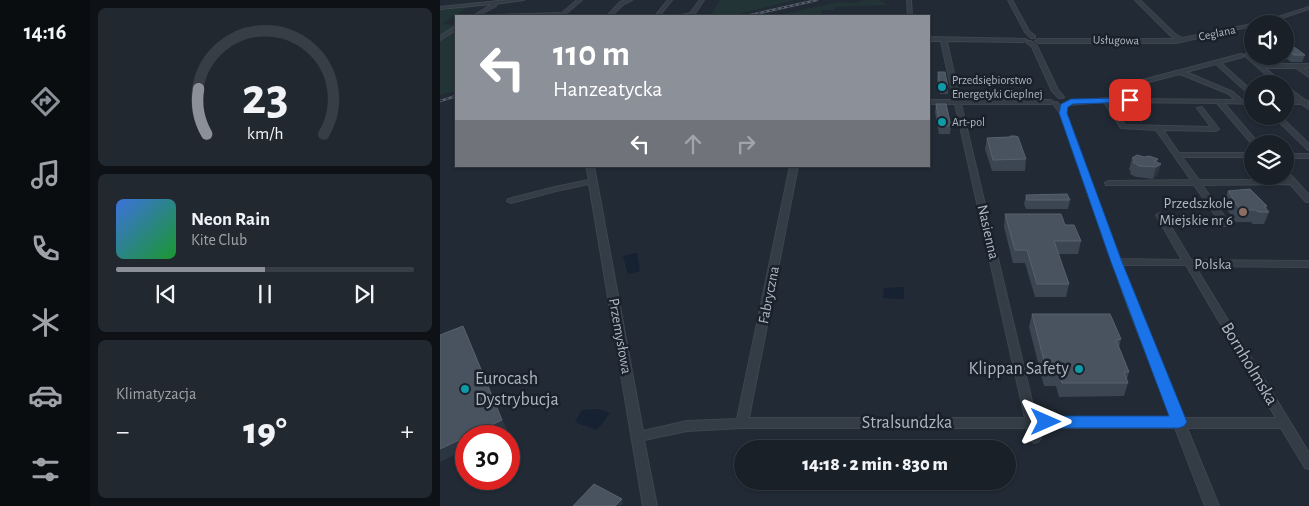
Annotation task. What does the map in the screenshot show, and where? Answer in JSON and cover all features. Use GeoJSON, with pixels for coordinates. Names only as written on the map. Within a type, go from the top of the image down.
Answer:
{"type":"FeatureCollection","features":[{"type":"Feature","properties":{"kind":"street"},"geometry":{"type":"LineString","coordinates":[[440,8],[522,0]]}},
{"type":"Feature","properties":{"kind":"street"},"geometry":{"type":"LineString","coordinates":[[563,15],[569,7],[580,0]]}},
{"type":"Feature","properties":{"kind":"street"},"geometry":{"type":"LineString","coordinates":[[610,15],[622,3],[630,0]]}},
{"type":"Feature","properties":{"kind":"street"},"geometry":{"type":"LineString","coordinates":[[658,15],[670,0]]}},
{"type":"Feature","properties":{"kind":"street"},"geometry":{"type":"LineString","coordinates":[[686,15],[692,14],[702,0]]}},
{"type":"Feature","properties":{"kind":"street"},"geometry":{"type":"LineString","coordinates":[[909,0],[910,15]]}},
{"type":"Feature","properties":{"kind":"street"},"geometry":{"type":"LineString","coordinates":[[1010,0],[1031,39],[1053,99]]}},
{"type":"Feature","properties":{"kind":"street"},"geometry":{"type":"LineString","coordinates":[[1137,0],[1173,35],[1182,40]]}},
{"type":"Feature","properties":{"kind":"street"},"geometry":{"type":"LineString","coordinates":[[477,15],[499,1]]}},
{"type":"Feature","properties":{"kind":"street"},"geometry":{"type":"LineString","coordinates":[[1287,15],[1309,8]]}},
{"type":"Feature","properties":{"kind":"street","name":"Ceglana"},"geometry":{"type":"LineString","coordinates":[[1182,40],[1243,28]]}},
{"type":"Feature","properties":{"kind":"street"},"geometry":{"type":"LineString","coordinates":[[440,38],[455,29]]}},
{"type":"Feature","properties":{"kind":"street","name":"Usługowa"},"geometry":{"type":"LineString","coordinates":[[931,40],[1182,40]]}},
{"type":"Feature","properties":{"kind":"street","name":"Nasienna"},"geometry":{"type":"LineString","coordinates":[[946,41],[957,102],[1036,438]]}},
{"type":"Feature","properties":{"kind":"street"},"geometry":{"type":"LineString","coordinates":[[1140,100],[1129,85],[1241,56]]}},
{"type":"Feature","properties":{"kind":"street"},"geometry":{"type":"LineString","coordinates":[[1218,63],[1244,87]]}},
{"type":"Feature","properties":{"kind":"street"},"geometry":{"type":"LineString","coordinates":[[1260,65],[1271,75]]}},
{"type":"Feature","properties":{"kind":"street"},"geometry":{"type":"LineString","coordinates":[[1297,66],[1309,75]]}},
{"type":"Feature","properties":{"kind":"street"},"geometry":{"type":"LineString","coordinates":[[1262,67],[1309,66]]}},
{"type":"Feature","properties":{"kind":"street"},"geometry":{"type":"LineString","coordinates":[[1181,72],[1231,93],[1241,102]]}},
{"type":"Feature","properties":{"kind":"street"},"geometry":{"type":"LineString","coordinates":[[1294,93],[1306,102],[1309,107]]}},
{"type":"Feature","properties":{"kind":"street"},"geometry":{"type":"LineString","coordinates":[[1053,99],[1065,103]]}},
{"type":"Feature","properties":{"kind":"street"},"geometry":{"type":"LineString","coordinates":[[930,102],[1036,101],[1053,99],[1065,103],[1106,100],[1241,102]]}},
{"type":"Feature","properties":{"kind":"street"},"geometry":{"type":"LineString","coordinates":[[1106,100],[1123,127],[1216,129],[1200,108]]}},
{"type":"Feature","properties":{"kind":"street"},"geometry":{"type":"LineString","coordinates":[[1218,102],[1248,135]]}},
{"type":"Feature","properties":{"kind":"street"},"geometry":{"type":"LineString","coordinates":[[1065,103],[1117,262],[1212,506]]}},
{"type":"Feature","properties":{"kind":"street"},"geometry":{"type":"LineString","coordinates":[[1285,125],[1309,148]]}},
{"type":"Feature","properties":{"kind":"street"},"geometry":{"type":"LineString","coordinates":[[1158,128],[1226,224]]}},
{"type":"Feature","properties":{"kind":"street"},"geometry":{"type":"LineString","coordinates":[[1178,155],[1244,155]]}},
{"type":"Feature","properties":{"kind":"street"},"geometry":{"type":"LineString","coordinates":[[1294,156],[1309,156]]}},
{"type":"Feature","properties":{"kind":"street","name":"Przemysłowa"},"geometry":{"type":"LineString","coordinates":[[590,167],[650,506]]}},
{"type":"Feature","properties":{"kind":"street","name":"Fabryczna"},"geometry":{"type":"LineString","coordinates":[[742,423],[794,167]]}},
{"type":"Feature","properties":{"kind":"street"},"geometry":{"type":"LineString","coordinates":[[511,202],[555,189],[593,181]]}},
{"type":"Feature","properties":{"kind":"street"},"geometry":{"type":"LineString","coordinates":[[1109,183],[1244,182]]}},
{"type":"Feature","properties":{"kind":"street"},"geometry":{"type":"LineString","coordinates":[[1294,183],[1309,200]]}},
{"type":"Feature","properties":{"kind":"street","name":"Bornholmska"},"geometry":{"type":"LineString","coordinates":[[1160,215],[1309,464]]}},
{"type":"Feature","properties":{"kind":"street","name":"Polska"},"geometry":{"type":"LineString","coordinates":[[1117,262],[1309,264]]}},
{"type":"Feature","properties":{"kind":"street","name":"Stralsundzka"},"geometry":{"type":"LineString","coordinates":[[637,437],[688,426],[742,423],[1284,423]]}},
{"type":"Feature","properties":{"kind":"shaded area"},"geometry":{"type":"Polygon","coordinates":[[[720,0],[795,0],[735,15],[711,15],[720,0]]]}},
{"type":"Feature","properties":{"kind":"shaded area"},"geometry":{"type":"Polygon","coordinates":[[[865,0],[879,0],[888,5],[835,7],[834,11],[822,10],[820,15],[780,15],[838,2],[854,3],[865,0]]]}},
{"type":"Feature","properties":{"kind":"shaded area"},"geometry":{"type":"Polygon","coordinates":[[[470,6],[442,24],[455,25],[455,91],[440,95],[440,9],[470,6]]]}},
{"type":"Feature","properties":{"kind":"water"},"geometry":{"type":"Polygon","coordinates":[[[637,253],[640,271],[628,274],[623,256],[637,253]]]}},
{"type":"Feature","properties":{"kind":"water"},"geometry":{"type":"Polygon","coordinates":[[[904,287],[904,299],[883,298],[884,288],[904,287]]]}},
{"type":"Feature","properties":{"kind":"water"},"geometry":{"type":"Polygon","coordinates":[[[599,409],[610,413],[597,430],[575,422],[582,410],[599,409]]]}},
{"type":"Feature","properties":{"kind":"building"},"geometry":{"type":"Polygon","coordinates":[[[1294,47],[1305,55],[1294,55],[1294,47]]]}},
{"type":"Feature","properties":{"kind":"building"},"geometry":{"type":"Polygon","coordinates":[[[938,72],[945,72],[948,87],[940,87],[938,72]]]}},
{"type":"Feature","properties":{"kind":"building"},"geometry":{"type":"Polygon","coordinates":[[[936,104],[946,104],[951,126],[940,126],[936,104]]]}},
{"type":"Feature","properties":{"kind":"building"},"geometry":{"type":"Polygon","coordinates":[[[1018,137],[1026,159],[993,160],[987,138],[1018,137]]]}},
{"type":"Feature","properties":{"kind":"building"},"geometry":{"type":"Polygon","coordinates":[[[1137,155],[1158,159],[1154,161],[1161,164],[1156,167],[1139,166],[1133,162],[1135,160],[1132,158],[1137,155]]]}},
{"type":"Feature","properties":{"kind":"building"},"geometry":{"type":"Polygon","coordinates":[[[1250,189],[1267,206],[1264,206],[1269,212],[1240,210],[1228,191],[1250,189]]]}},
{"type":"Feature","properties":{"kind":"building"},"geometry":{"type":"Polygon","coordinates":[[[1067,194],[1070,200],[1027,200],[1026,195],[1067,194]]]}},
{"type":"Feature","properties":{"kind":"building"},"geometry":{"type":"Polygon","coordinates":[[[1005,214],[1061,214],[1065,225],[1074,225],[1081,241],[1054,241],[1069,284],[1037,284],[1027,250],[1015,250],[1005,214]]]}},
{"type":"Feature","properties":{"kind":"building","name":"Klippan Safety"},"geometry":{"type":"Polygon","coordinates":[[[1032,314],[1110,314],[1121,339],[1116,340],[1129,372],[1124,372],[1128,383],[1062,383],[1059,372],[1047,372],[1032,314]]]}},
{"type":"Feature","properties":{"kind":"building","name":"Eurocash Dystrybucja"},"geometry":{"type":"Polygon","coordinates":[[[463,326],[502,420],[491,425],[455,425],[455,442],[440,449],[440,335],[463,326]]]}},
{"type":"Feature","properties":{"kind":"building"},"geometry":{"type":"Polygon","coordinates":[[[594,484],[622,499],[615,506],[573,506],[594,484]]]}},
{"type":"Feature","properties":{"kind":"railway"},"geometry":{"type":"LineString","coordinates":[[750,15],[817,0]]}},
{"type":"Feature","properties":{"kind":"railway"},"geometry":{"type":"LineString","coordinates":[[440,101],[455,96]]}},
{"type":"Feature","properties":{"kind":"place","name":"Przedsiębiorstwo Energetyki Cieplnej"},"geometry":{"type":"Point","coordinates":[942,87]}},
{"type":"Feature","properties":{"kind":"place","name":"Art-pol"},"geometry":{"type":"Point","coordinates":[942,122]}},
{"type":"Feature","properties":{"kind":"place","name":"Przedszkole Miejskie nr 6"},"geometry":{"type":"Point","coordinates":[1243,212]}},
{"type":"Feature","properties":{"kind":"place","name":"Klippan Safety"},"geometry":{"type":"Point","coordinates":[1079,369]}},
{"type":"Feature","properties":{"kind":"place","name":"Eurocash Dystrybucja"},"geometry":{"type":"Point","coordinates":[465,389]}},
{"type":"Feature","properties":{"kind":"route"},"geometry":{"type":"LineString","coordinates":[[1046,422],[1179,422],[1151,353],[1063,113],[1064,106],[1071,102],[1130,100]]}}]}
